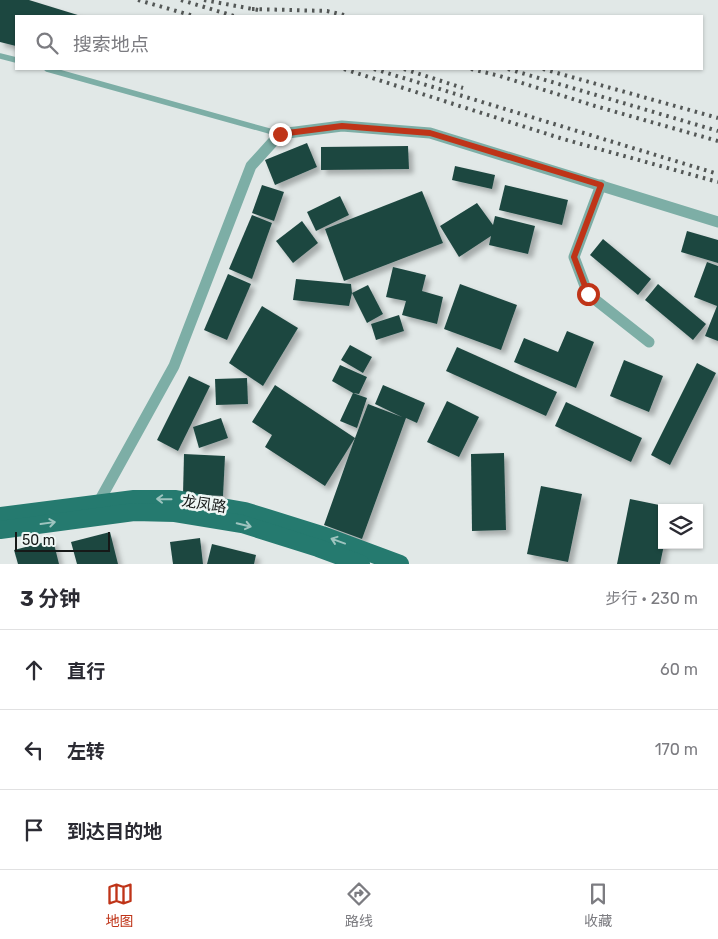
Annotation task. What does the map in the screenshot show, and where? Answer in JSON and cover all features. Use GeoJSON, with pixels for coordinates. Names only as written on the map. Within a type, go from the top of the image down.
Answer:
{"type":"FeatureCollection","features":[{"type":"Feature","properties":{"kind":"main road","name":"龙凤路"},"geometry":{"type":"LineString","coordinates":[[0,516],[134,498],[176,499],[245,511],[322,535],[367,560]]}},
{"type":"Feature","properties":{"kind":"main road","name":"龙凤路"},"geometry":{"type":"LineString","coordinates":[[0,530],[134,512],[175,513],[242,524],[318,548],[367,560],[400,564]]}},
{"type":"Feature","properties":{"kind":"street"},"geometry":{"type":"LineString","coordinates":[[88,517],[100,502],[174,366],[251,166],[280,134],[342,126],[430,133],[718,222]]}},
{"type":"Feature","properties":{"kind":"street"},"geometry":{"type":"LineString","coordinates":[[601,185],[574,257],[588,294],[649,342]]}},
{"type":"Feature","properties":{"kind":"lane"},"geometry":{"type":"LineString","coordinates":[[0,56],[15,60]]}},
{"type":"Feature","properties":{"kind":"lane"},"geometry":{"type":"LineString","coordinates":[[51,70],[280,134]]}},
{"type":"Feature","properties":{"kind":"building"},"geometry":{"type":"Polygon","coordinates":[[[0,0],[29,0],[78,15],[15,15],[15,46],[0,42],[0,0]]]}},
{"type":"Feature","properties":{"kind":"building"},"geometry":{"type":"Polygon","coordinates":[[[307,143],[317,167],[275,185],[265,160],[307,143]]]}},
{"type":"Feature","properties":{"kind":"building"},"geometry":{"type":"Polygon","coordinates":[[[408,146],[409,169],[321,170],[321,147],[408,146]]]}},
{"type":"Feature","properties":{"kind":"building"},"geometry":{"type":"Polygon","coordinates":[[[455,166],[495,175],[492,189],[452,180],[455,166]]]}},
{"type":"Feature","properties":{"kind":"building"},"geometry":{"type":"Polygon","coordinates":[[[262,185],[284,192],[274,221],[252,213],[262,185]]]}},
{"type":"Feature","properties":{"kind":"building"},"geometry":{"type":"Polygon","coordinates":[[[505,185],[568,200],[562,225],[499,210],[505,185]]]}},
{"type":"Feature","properties":{"kind":"building"},"geometry":{"type":"Polygon","coordinates":[[[422,191],[443,243],[344,281],[325,229],[422,191]]]}},
{"type":"Feature","properties":{"kind":"building"},"geometry":{"type":"Polygon","coordinates":[[[340,196],[349,215],[316,231],[307,212],[340,196]]]}},
{"type":"Feature","properties":{"kind":"building"},"geometry":{"type":"Polygon","coordinates":[[[477,203],[493,225],[495,216],[535,226],[528,254],[489,245],[491,236],[459,257],[440,226],[477,203]]]}},
{"type":"Feature","properties":{"kind":"building"},"geometry":{"type":"Polygon","coordinates":[[[252,215],[272,223],[252,279],[229,269],[252,215]]]}},
{"type":"Feature","properties":{"kind":"building"},"geometry":{"type":"Polygon","coordinates":[[[302,221],[318,243],[293,263],[276,241],[302,221]]]}},
{"type":"Feature","properties":{"kind":"building"},"geometry":{"type":"Polygon","coordinates":[[[687,231],[718,240],[718,263],[681,252],[687,231]]]}},
{"type":"Feature","properties":{"kind":"building"},"geometry":{"type":"Polygon","coordinates":[[[603,239],[651,279],[638,295],[590,255],[603,239]]]}},
{"type":"Feature","properties":{"kind":"building"},"geometry":{"type":"Polygon","coordinates":[[[707,262],[718,266],[718,341],[705,336],[717,306],[694,297],[707,262]]]}},
{"type":"Feature","properties":{"kind":"building"},"geometry":{"type":"Polygon","coordinates":[[[393,267],[426,275],[422,291],[443,297],[437,324],[402,315],[406,301],[386,297],[393,267]]]}},
{"type":"Feature","properties":{"kind":"building"},"geometry":{"type":"Polygon","coordinates":[[[228,274],[251,284],[227,340],[204,330],[228,274]]]}},
{"type":"Feature","properties":{"kind":"building"},"geometry":{"type":"Polygon","coordinates":[[[296,279],[351,284],[352,293],[349,306],[293,300],[296,279]]]}},
{"type":"Feature","properties":{"kind":"building"},"geometry":{"type":"Polygon","coordinates":[[[460,284],[517,305],[501,350],[444,329],[460,284]]]}},
{"type":"Feature","properties":{"kind":"building"},"geometry":{"type":"Polygon","coordinates":[[[658,284],[706,324],[693,340],[645,300],[658,284]]]}},
{"type":"Feature","properties":{"kind":"building"},"geometry":{"type":"Polygon","coordinates":[[[368,285],[383,314],[367,323],[352,293],[368,285]]]}},
{"type":"Feature","properties":{"kind":"building"},"geometry":{"type":"Polygon","coordinates":[[[262,306],[298,328],[263,386],[229,363],[262,306]]]}},
{"type":"Feature","properties":{"kind":"building"},"geometry":{"type":"Polygon","coordinates":[[[399,315],[404,331],[376,340],[371,324],[399,315]]]}},
{"type":"Feature","properties":{"kind":"building"},"geometry":{"type":"Polygon","coordinates":[[[567,331],[594,342],[576,388],[514,362],[524,338],[558,352],[567,331]]]}},
{"type":"Feature","properties":{"kind":"building"},"geometry":{"type":"Polygon","coordinates":[[[350,345],[372,357],[363,373],[341,360],[350,345]]]}},
{"type":"Feature","properties":{"kind":"building"},"geometry":{"type":"Polygon","coordinates":[[[457,347],[557,392],[546,416],[446,371],[457,347]]]}},
{"type":"Feature","properties":{"kind":"building"},"geometry":{"type":"Polygon","coordinates":[[[624,360],[663,376],[649,412],[610,396],[624,360]]]}},
{"type":"Feature","properties":{"kind":"building"},"geometry":{"type":"Polygon","coordinates":[[[697,363],[716,373],[670,465],[651,455],[697,363]]]}},
{"type":"Feature","properties":{"kind":"building"},"geometry":{"type":"Polygon","coordinates":[[[340,365],[367,377],[359,394],[353,393],[332,381],[340,365]]]}},
{"type":"Feature","properties":{"kind":"building"},"geometry":{"type":"Polygon","coordinates":[[[189,376],[210,386],[178,451],[157,440],[189,376]]]}},
{"type":"Feature","properties":{"kind":"building"},"geometry":{"type":"Polygon","coordinates":[[[247,378],[248,404],[216,405],[215,379],[247,378]]]}},
{"type":"Feature","properties":{"kind":"building"},"geometry":{"type":"Polygon","coordinates":[[[275,385],[355,438],[325,486],[265,447],[272,435],[252,422],[275,385]]]}},
{"type":"Feature","properties":{"kind":"building"},"geometry":{"type":"Polygon","coordinates":[[[383,385],[425,403],[417,423],[406,418],[362,539],[324,525],[368,404],[402,417],[375,404],[383,385]]]}},
{"type":"Feature","properties":{"kind":"building"},"geometry":{"type":"Polygon","coordinates":[[[353,393],[367,398],[357,428],[340,421],[353,393]]]}},
{"type":"Feature","properties":{"kind":"building"},"geometry":{"type":"Polygon","coordinates":[[[447,401],[479,417],[459,457],[427,442],[447,401]]]}},
{"type":"Feature","properties":{"kind":"building"},"geometry":{"type":"Polygon","coordinates":[[[566,402],[642,438],[631,462],[555,426],[566,402]]]}},
{"type":"Feature","properties":{"kind":"building"},"geometry":{"type":"Polygon","coordinates":[[[221,418],[228,438],[199,448],[193,427],[221,418]]]}},
{"type":"Feature","properties":{"kind":"building"},"geometry":{"type":"Polygon","coordinates":[[[504,453],[506,530],[472,531],[471,454],[504,453]]]}},
{"type":"Feature","properties":{"kind":"building"},"geometry":{"type":"Polygon","coordinates":[[[184,454],[225,456],[223,496],[183,494],[184,454]]]}},
{"type":"Feature","properties":{"kind":"building"},"geometry":{"type":"Polygon","coordinates":[[[541,486],[582,494],[568,562],[527,554],[541,486]]]}},
{"type":"Feature","properties":{"kind":"building"},"geometry":{"type":"Polygon","coordinates":[[[630,499],[658,505],[658,549],[663,549],[660,564],[617,564],[630,499]]]}},
{"type":"Feature","properties":{"kind":"building"},"geometry":{"type":"Polygon","coordinates":[[[110,532],[118,564],[77,564],[71,542],[110,532]]]}},
{"type":"Feature","properties":{"kind":"building"},"geometry":{"type":"Polygon","coordinates":[[[200,538],[203,564],[173,564],[170,542],[200,538]]]}},
{"type":"Feature","properties":{"kind":"building"},"geometry":{"type":"Polygon","coordinates":[[[53,540],[59,564],[18,564],[14,550],[53,540]]]}},
{"type":"Feature","properties":{"kind":"building"},"geometry":{"type":"Polygon","coordinates":[[[212,544],[256,555],[254,564],[207,564],[212,544]]]}},
{"type":"Feature","properties":{"kind":"railway"},"geometry":{"type":"LineString","coordinates":[[138,0],[190,15]]}},
{"type":"Feature","properties":{"kind":"railway"},"geometry":{"type":"LineString","coordinates":[[181,0],[231,15]]}},
{"type":"Feature","properties":{"kind":"railway"},"geometry":{"type":"LineString","coordinates":[[204,0],[258,10]]}},
{"type":"Feature","properties":{"kind":"railway"},"geometry":{"type":"LineString","coordinates":[[252,9],[327,11],[344,15]]}},
{"type":"Feature","properties":{"kind":"railway"},"geometry":{"type":"LineString","coordinates":[[347,70],[563,139],[718,182]]}},
{"type":"Feature","properties":{"kind":"railway"},"geometry":{"type":"LineString","coordinates":[[377,70],[718,174]]}},
{"type":"Feature","properties":{"kind":"railway"},"geometry":{"type":"LineString","coordinates":[[407,70],[463,88]]}},
{"type":"Feature","properties":{"kind":"railway"},"geometry":{"type":"LineString","coordinates":[[475,70],[718,141]]}},
{"type":"Feature","properties":{"kind":"railway"},"geometry":{"type":"LineString","coordinates":[[511,70],[718,131]]}},
{"type":"Feature","properties":{"kind":"railway"},"geometry":{"type":"LineString","coordinates":[[547,70],[718,118]]}},
{"type":"Feature","properties":{"kind":"route"},"geometry":{"type":"LineString","coordinates":[[280,134],[342,126],[430,133],[601,185],[574,257],[588,294]]}}]}
